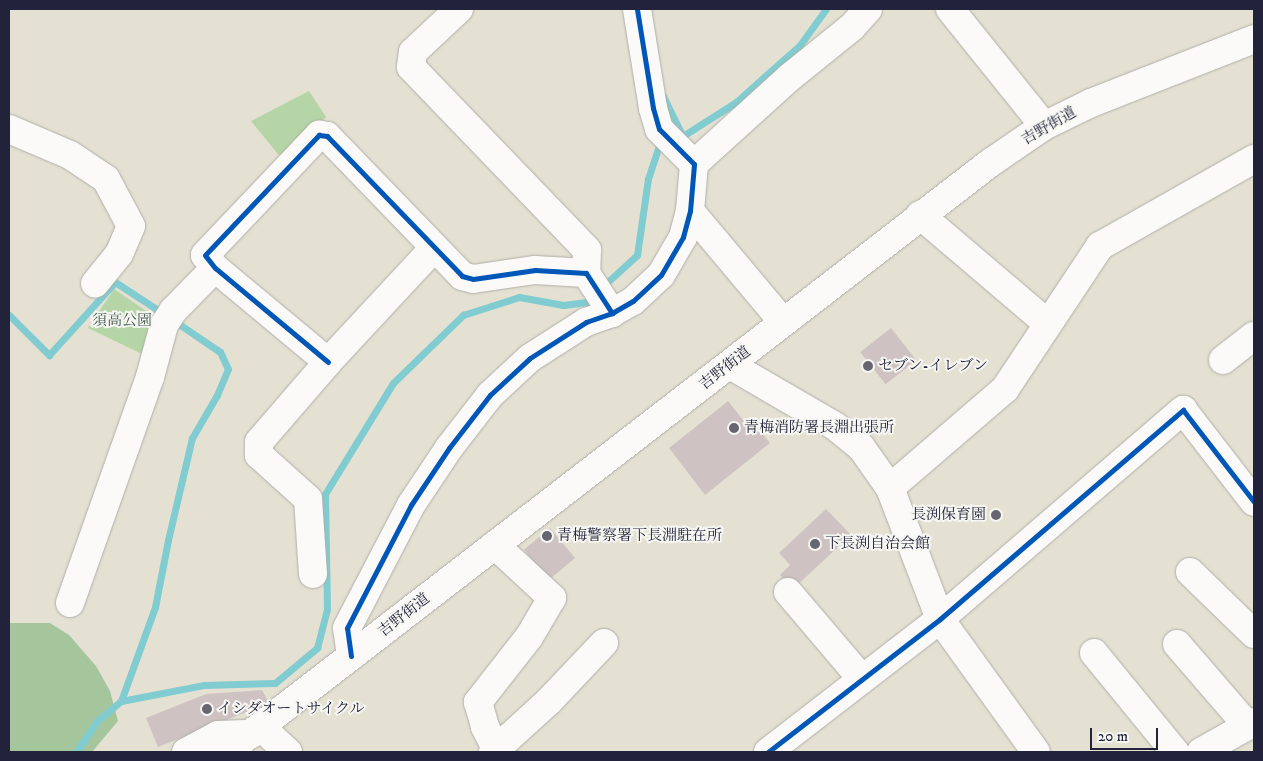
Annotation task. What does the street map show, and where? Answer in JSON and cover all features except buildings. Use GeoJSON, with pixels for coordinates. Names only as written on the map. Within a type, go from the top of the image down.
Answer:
{"type":"FeatureCollection","features":[{"type":"Feature","properties":{"kind":"main road"},"geometry":{"type":"LineString","coordinates":[[459,9],[412,52],[411,67],[587,250],[588,276],[609,309]]}},
{"type":"Feature","properties":{"kind":"main road"},"geometry":{"type":"LineString","coordinates":[[351,656],[348,628],[411,504],[455,440],[490,395],[530,358],[609,309],[633,301],[661,275],[683,236],[690,211],[689,159],[659,129],[653,108],[637,9]]}},
{"type":"Feature","properties":{"kind":"main road"},"geometry":{"type":"LineString","coordinates":[[689,159],[852,27],[868,9]]}},
{"type":"Feature","properties":{"kind":"main road"},"geometry":{"type":"LineString","coordinates":[[950,9],[1044,126]]}},
{"type":"Feature","properties":{"kind":"main road","name":"吉野街道"},"geometry":{"type":"LineString","coordinates":[[227,752],[990,163],[1044,126],[1107,96],[1254,38]]}},
{"type":"Feature","properties":{"kind":"main road"},"geometry":{"type":"LineString","coordinates":[[9,129],[70,155],[106,179],[131,226],[120,254],[95,284]]}},
{"type":"Feature","properties":{"kind":"main road"},"geometry":{"type":"LineString","coordinates":[[328,362],[215,268],[204,255],[319,135],[326,136],[462,276],[473,279],[516,271],[576,271],[588,276]]}},
{"type":"Feature","properties":{"kind":"main road"},"geometry":{"type":"LineString","coordinates":[[890,488],[1005,389],[1100,246],[1254,159]]}},
{"type":"Feature","properties":{"kind":"main road"},"geometry":{"type":"LineString","coordinates":[[690,211],[783,322]]}},
{"type":"Feature","properties":{"kind":"main road"},"geometry":{"type":"LineString","coordinates":[[920,216],[1048,324]]}},
{"type":"Feature","properties":{"kind":"main road"},"geometry":{"type":"LineString","coordinates":[[313,574],[308,499],[259,455],[258,442],[328,362],[434,248]]}},
{"type":"Feature","properties":{"kind":"main road"},"geometry":{"type":"LineString","coordinates":[[70,603],[169,318],[215,268]]}},
{"type":"Feature","properties":{"kind":"main road"},"geometry":{"type":"LineString","coordinates":[[1223,360],[1254,336]]}},
{"type":"Feature","properties":{"kind":"main road"},"geometry":{"type":"LineString","coordinates":[[730,365],[835,426],[861,447],[890,488],[940,619],[1036,752]]}},
{"type":"Feature","properties":{"kind":"main road"},"geometry":{"type":"LineString","coordinates":[[768,752],[940,619],[1183,410],[1254,502]]}},
{"type":"Feature","properties":{"kind":"main road"},"geometry":{"type":"LineString","coordinates":[[495,545],[552,598],[529,637],[478,702],[485,727],[495,751],[549,701],[604,643]]}},
{"type":"Feature","properties":{"kind":"main road"},"geometry":{"type":"LineString","coordinates":[[1190,572],[1254,634]]}},
{"type":"Feature","properties":{"kind":"main road"},"geometry":{"type":"LineString","coordinates":[[788,592],[862,679]]}},
{"type":"Feature","properties":{"kind":"main road"},"geometry":{"type":"LineString","coordinates":[[1177,644],[1251,724],[1201,752]]}},
{"type":"Feature","properties":{"kind":"main road"},"geometry":{"type":"LineString","coordinates":[[1094,653],[1175,752]]}},
{"type":"Feature","properties":{"kind":"main road"},"geometry":{"type":"LineString","coordinates":[[186,752],[218,735],[256,730],[288,752]]}},
{"type":"Feature","properties":{"kind":"green space"},"geometry":{"type":"Polygon","coordinates":[[[309,91],[326,117],[282,159],[251,121],[309,91]]]}},
{"type":"Feature","properties":{"kind":"green space","name":"須高公園"},"geometry":{"type":"Polygon","coordinates":[[[114,289],[155,317],[142,354],[88,328],[114,289]]]}},
{"type":"Feature","properties":{"kind":"green space"},"geometry":{"type":"Polygon","coordinates":[[[9,623],[50,623],[69,635],[96,666],[110,691],[118,721],[92,752],[9,752],[9,623]]]}},
{"type":"Feature","properties":{"kind":"waterway"},"geometry":{"type":"LineString","coordinates":[[678,139],[736,102],[800,45],[826,9]]}},
{"type":"Feature","properties":{"kind":"waterway"},"geometry":{"type":"LineString","coordinates":[[663,96],[683,137]]}},
{"type":"Feature","properties":{"kind":"waterway"},"geometry":{"type":"LineString","coordinates":[[601,288],[637,255],[648,179],[659,146],[665,144]]}},
{"type":"Feature","properties":{"kind":"waterway"},"geometry":{"type":"LineString","coordinates":[[9,315],[49,355],[115,282],[164,314]]}},
{"type":"Feature","properties":{"kind":"waterway"},"geometry":{"type":"LineString","coordinates":[[121,701],[204,685],[275,683],[317,648],[327,609],[325,494],[393,383],[463,315],[519,297],[563,305],[587,302],[594,296]]}},
{"type":"Feature","properties":{"kind":"waterway"},"geometry":{"type":"LineString","coordinates":[[76,752],[97,721],[121,701],[155,607],[168,540],[192,438],[217,395],[228,369],[220,352],[173,320]]}},
{"type":"Feature","properties":{"kind":"cycle path"},"geometry":{"type":"LineString","coordinates":[[351,656],[347,628],[411,505],[449,448],[490,395],[530,358],[586,322],[612,313],[633,301],[661,275],[683,237],[690,211],[694,164],[659,129],[653,108],[637,9]]}},
{"type":"Feature","properties":{"kind":"cycle path"},"geometry":{"type":"LineString","coordinates":[[328,362],[215,268],[205,255],[319,135],[327,136],[462,276],[473,279],[535,270],[586,273],[612,313]]}},
{"type":"Feature","properties":{"kind":"cycle path"},"geometry":{"type":"LineString","coordinates":[[768,752],[940,619],[1183,410],[1254,502]]}},
{"type":"Feature","properties":{"kind":"place","name":"セブン-イレブン"},"geometry":{"type":"Point","coordinates":[868,366]}},
{"type":"Feature","properties":{"kind":"place","name":"青梅消防署長淵出張所"},"geometry":{"type":"Point","coordinates":[734,428]}},
{"type":"Feature","properties":{"kind":"place","name":"長渕保育園"},"geometry":{"type":"Point","coordinates":[996,515]}},
{"type":"Feature","properties":{"kind":"place","name":"青梅警察署下長淵駐在所"},"geometry":{"type":"Point","coordinates":[547,536]}},
{"type":"Feature","properties":{"kind":"place","name":"下長渕自治会館"},"geometry":{"type":"Point","coordinates":[815,544]}},
{"type":"Feature","properties":{"kind":"place","name":"イシダオートサイクル"},"geometry":{"type":"Point","coordinates":[207,709]}}]}
